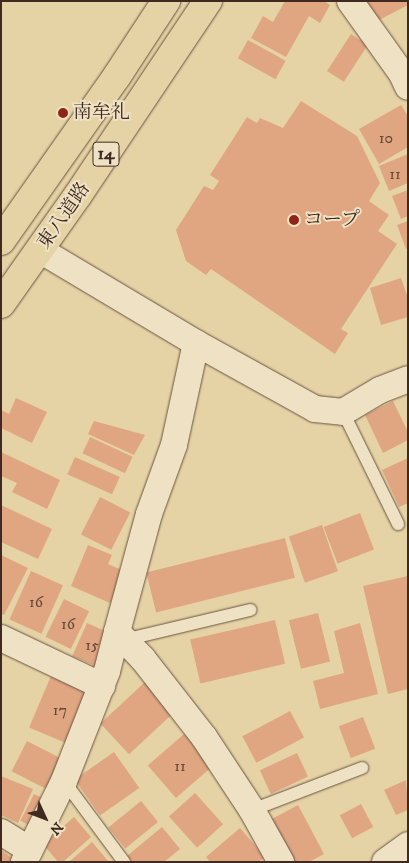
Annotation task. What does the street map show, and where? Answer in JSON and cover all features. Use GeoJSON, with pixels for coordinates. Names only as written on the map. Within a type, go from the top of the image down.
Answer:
{"type":"FeatureCollection","features":[{"type":"Feature","properties":{"kind":"main road","name":"東八道路"},"geometry":{"type":"LineString","coordinates":[[1,241],[117,76],[166,1]]}},
{"type":"Feature","properties":{"kind":"main road","name":"東八道路"},"geometry":{"type":"LineString","coordinates":[[1,304],[40,250],[208,1]]}},
{"type":"Feature","properties":{"kind":"street"},"geometry":{"type":"LineString","coordinates":[[350,1],[402,74],[408,87]]}},
{"type":"Feature","properties":{"kind":"street"},"geometry":{"type":"LineString","coordinates":[[40,250],[196,343],[315,409],[343,412],[380,390],[408,378]]}},
{"type":"Feature","properties":{"kind":"street"},"geometry":{"type":"LineString","coordinates":[[1,832],[27,856],[64,781],[102,686],[120,636],[149,514],[174,445],[196,343]]}},
{"type":"Feature","properties":{"kind":"street"},"geometry":{"type":"LineString","coordinates":[[120,636],[181,705],[252,810],[281,862]]}},
{"type":"Feature","properties":{"kind":"street"},"geometry":{"type":"LineString","coordinates":[[1,638],[102,686]]}},
{"type":"Feature","properties":{"kind":"street"},"geometry":{"type":"LineString","coordinates":[[385,862],[408,845]]}},
{"type":"Feature","properties":{"kind":"lane"},"geometry":{"type":"LineString","coordinates":[[343,412],[398,524]]}},
{"type":"Feature","properties":{"kind":"lane"},"geometry":{"type":"LineString","coordinates":[[120,636],[250,610]]}},
{"type":"Feature","properties":{"kind":"lane"},"geometry":{"type":"LineString","coordinates":[[252,810],[362,768]]}},
{"type":"Feature","properties":{"kind":"lane"},"geometry":{"type":"LineString","coordinates":[[64,781],[124,862]]}},
{"type":"Feature","properties":{"kind":"building"},"geometry":{"type":"Polygon","coordinates":[[[285,1],[324,1],[330,5],[320,23],[309,16],[286,57],[251,38],[263,16],[273,22],[285,1]]]}},
{"type":"Feature","properties":{"kind":"building"},"geometry":{"type":"Polygon","coordinates":[[[367,1],[406,1],[408,5],[377,21],[367,1]]]}},
{"type":"Feature","properties":{"kind":"building"},"geometry":{"type":"Polygon","coordinates":[[[351,34],[368,45],[344,82],[327,71],[351,34]]]}},
{"type":"Feature","properties":{"kind":"building"},"geometry":{"type":"Polygon","coordinates":[[[248,40],[286,61],[275,79],[238,58],[248,40]]]}},
{"type":"Feature","properties":{"kind":"building"},"geometry":{"type":"Polygon","coordinates":[[[301,101],[357,136],[380,183],[369,201],[389,215],[378,231],[397,244],[341,329],[348,333],[335,354],[211,269],[206,275],[186,261],[176,230],[204,186],[213,190],[219,181],[210,175],[247,117],[257,123],[260,118],[283,128],[301,101]]]}},
{"type":"Feature","properties":{"kind":"building"},"geometry":{"type":"Polygon","coordinates":[[[401,105],[408,116],[408,147],[379,164],[359,129],[401,105]]]}},
{"type":"Feature","properties":{"kind":"building"},"geometry":{"type":"Polygon","coordinates":[[[408,154],[408,183],[389,191],[379,166],[408,154]]]}},
{"type":"Feature","properties":{"kind":"building"},"geometry":{"type":"Polygon","coordinates":[[[408,190],[408,216],[401,219],[392,196],[408,190]]]}},
{"type":"Feature","properties":{"kind":"building"},"geometry":{"type":"Polygon","coordinates":[[[408,221],[408,248],[406,249],[397,225],[408,221]]]}},
{"type":"Feature","properties":{"kind":"building"},"geometry":{"type":"Polygon","coordinates":[[[401,278],[408,298],[408,317],[381,325],[370,288],[401,278]]]}},
{"type":"Feature","properties":{"kind":"building"},"geometry":{"type":"Polygon","coordinates":[[[16,398],[47,412],[32,443],[1,428],[1,410],[9,414],[16,398]]]}},
{"type":"Feature","properties":{"kind":"building"},"geometry":{"type":"Polygon","coordinates":[[[393,401],[408,432],[408,440],[383,453],[365,415],[393,401]]]}},
{"type":"Feature","properties":{"kind":"building"},"geometry":{"type":"Polygon","coordinates":[[[94,421],[145,435],[134,455],[88,434],[94,421]]]}},
{"type":"Feature","properties":{"kind":"building"},"geometry":{"type":"Polygon","coordinates":[[[90,437],[133,457],[125,473],[82,453],[90,437]]]}},
{"type":"Feature","properties":{"kind":"building"},"geometry":{"type":"Polygon","coordinates":[[[1,452],[60,480],[47,509],[12,492],[17,483],[1,476],[1,452]]]}},
{"type":"Feature","properties":{"kind":"building"},"geometry":{"type":"Polygon","coordinates":[[[75,457],[120,477],[112,494],[67,474],[75,457]]]}},
{"type":"Feature","properties":{"kind":"building"},"geometry":{"type":"Polygon","coordinates":[[[408,458],[408,503],[399,507],[382,470],[408,458]]]}},
{"type":"Feature","properties":{"kind":"building"},"geometry":{"type":"Polygon","coordinates":[[[100,497],[130,512],[111,550],[81,534],[100,497]]]}},
{"type":"Feature","properties":{"kind":"building"},"geometry":{"type":"Polygon","coordinates":[[[1,505],[52,529],[38,559],[1,542],[1,505]]]}},
{"type":"Feature","properties":{"kind":"building"},"geometry":{"type":"Polygon","coordinates":[[[360,513],[374,549],[338,563],[324,527],[360,513]]]}},
{"type":"Feature","properties":{"kind":"building"},"geometry":{"type":"Polygon","coordinates":[[[322,525],[338,571],[305,583],[289,536],[322,525]]]}},
{"type":"Feature","properties":{"kind":"building"},"geometry":{"type":"Polygon","coordinates":[[[285,538],[295,578],[156,612],[146,573],[285,538]]]}},
{"type":"Feature","properties":{"kind":"building"},"geometry":{"type":"Polygon","coordinates":[[[88,545],[112,555],[108,564],[124,571],[110,603],[71,586],[88,545]]]}},
{"type":"Feature","properties":{"kind":"building"},"geometry":{"type":"Polygon","coordinates":[[[1,555],[28,568],[4,615],[1,614],[1,555]]]}},
{"type":"Feature","properties":{"kind":"building"},"geometry":{"type":"Polygon","coordinates":[[[31,571],[63,585],[41,634],[9,619],[31,571]]]}},
{"type":"Feature","properties":{"kind":"building"},"geometry":{"type":"Polygon","coordinates":[[[408,576],[408,689],[388,694],[363,586],[408,576]]]}},
{"type":"Feature","properties":{"kind":"building"},"geometry":{"type":"Polygon","coordinates":[[[64,599],[89,611],[71,649],[46,637],[64,599]]]}},
{"type":"Feature","properties":{"kind":"building"},"geometry":{"type":"Polygon","coordinates":[[[318,613],[330,662],[301,669],[289,620],[318,613]]]}},
{"type":"Feature","properties":{"kind":"building"},"geometry":{"type":"Polygon","coordinates":[[[275,620],[285,664],[200,683],[190,640],[275,620]]]}},
{"type":"Feature","properties":{"kind":"building"},"geometry":{"type":"Polygon","coordinates":[[[87,623],[112,634],[97,667],[72,656],[87,623]]]}},
{"type":"Feature","properties":{"kind":"building"},"geometry":{"type":"Polygon","coordinates":[[[360,623],[378,694],[320,709],[313,681],[344,673],[334,631],[360,623]]]}},
{"type":"Feature","properties":{"kind":"building"},"geometry":{"type":"Polygon","coordinates":[[[51,676],[91,693],[69,744],[29,728],[51,676]]]}},
{"type":"Feature","properties":{"kind":"building"},"geometry":{"type":"Polygon","coordinates":[[[145,682],[174,713],[129,754],[100,724],[145,682]]]}},
{"type":"Feature","properties":{"kind":"building"},"geometry":{"type":"Polygon","coordinates":[[[290,711],[304,737],[256,763],[242,736],[290,711]]]}},
{"type":"Feature","properties":{"kind":"building"},"geometry":{"type":"Polygon","coordinates":[[[363,717],[375,749],[351,758],[339,726],[363,717]]]}},
{"type":"Feature","properties":{"kind":"building"},"geometry":{"type":"Polygon","coordinates":[[[184,734],[212,766],[176,798],[148,765],[184,734]]]}},
{"type":"Feature","properties":{"kind":"building"},"geometry":{"type":"Polygon","coordinates":[[[27,741],[67,761],[52,792],[12,771],[27,741]]]}},
{"type":"Feature","properties":{"kind":"building"},"geometry":{"type":"Polygon","coordinates":[[[114,752],[139,788],[100,816],[75,780],[114,752]]]}},
{"type":"Feature","properties":{"kind":"building"},"geometry":{"type":"Polygon","coordinates":[[[297,753],[308,777],[271,794],[260,770],[297,753]]]}},
{"type":"Feature","properties":{"kind":"building"},"geometry":{"type":"Polygon","coordinates":[[[1,776],[33,789],[18,823],[1,815],[1,776]]]}},
{"type":"Feature","properties":{"kind":"building"},"geometry":{"type":"Polygon","coordinates":[[[406,780],[408,810],[396,815],[384,790],[406,780]]]}},
{"type":"Feature","properties":{"kind":"building"},"geometry":{"type":"Polygon","coordinates":[[[195,793],[223,824],[197,848],[169,816],[195,793]]]}},
{"type":"Feature","properties":{"kind":"building"},"geometry":{"type":"Polygon","coordinates":[[[34,794],[48,801],[35,828],[20,821],[34,794]]]}},
{"type":"Feature","properties":{"kind":"building"},"geometry":{"type":"Polygon","coordinates":[[[141,801],[158,822],[125,848],[108,827],[141,801]]]}},
{"type":"Feature","properties":{"kind":"building"},"geometry":{"type":"Polygon","coordinates":[[[361,804],[373,827],[352,838],[340,815],[361,804]]]}},
{"type":"Feature","properties":{"kind":"building"},"geometry":{"type":"Polygon","coordinates":[[[298,805],[324,854],[309,862],[293,862],[270,820],[298,805]]]}},
{"type":"Feature","properties":{"kind":"building"},"geometry":{"type":"Polygon","coordinates":[[[74,817],[91,837],[63,862],[58,862],[43,844],[74,817]]]}},
{"type":"Feature","properties":{"kind":"building"},"geometry":{"type":"Polygon","coordinates":[[[162,827],[180,849],[164,862],[132,862],[127,856],[162,827]]]}},
{"type":"Feature","properties":{"kind":"building"},"geometry":{"type":"Polygon","coordinates":[[[240,828],[265,857],[259,862],[210,862],[206,857],[240,828]]]}},
{"type":"Feature","properties":{"kind":"building"},"geometry":{"type":"Polygon","coordinates":[[[92,842],[109,862],[69,862],[92,842]]]}},
{"type":"Feature","properties":{"kind":"building"},"geometry":{"type":"Polygon","coordinates":[[[1,850],[16,861],[1,862],[1,850]]]}},
{"type":"Feature","properties":{"kind":"place","name":"南牟礼"},"geometry":{"type":"Point","coordinates":[63,113]}},
{"type":"Feature","properties":{"kind":"place","name":"コープ"},"geometry":{"type":"Point","coordinates":[294,220]}}]}
